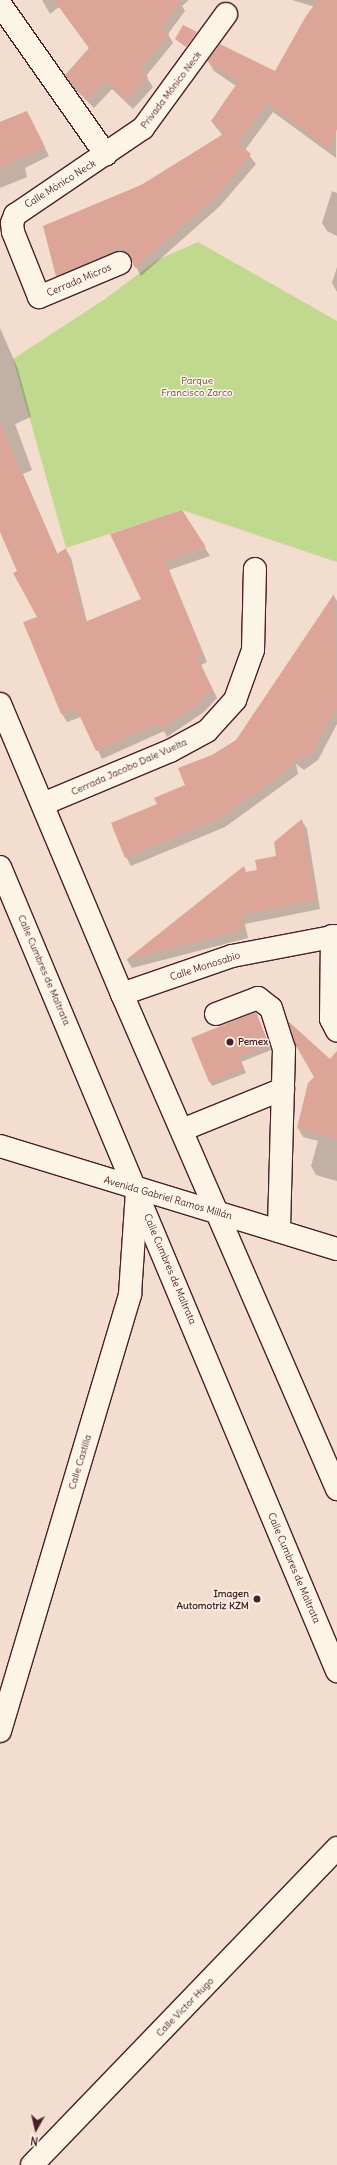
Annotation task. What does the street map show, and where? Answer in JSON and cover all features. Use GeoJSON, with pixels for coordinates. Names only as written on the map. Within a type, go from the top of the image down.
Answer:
{"type":"FeatureCollection","features":[{"type":"Feature","properties":{"kind":"street","name":"Calle Mónico Neck"},"geometry":{"type":"LineString","coordinates":[[0,4],[106,155],[15,215],[12,223],[13,232],[39,297]]}},
{"type":"Feature","properties":{"kind":"street","name":"Privada Mónico Neck"},"geometry":{"type":"LineString","coordinates":[[106,155],[143,128],[226,14]]}},
{"type":"Feature","properties":{"kind":"street","name":"Cerrada Micros"},"geometry":{"type":"LineString","coordinates":[[39,297],[120,263]]}},
{"type":"Feature","properties":{"kind":"street","name":"Cerrada Jacobo Dale Vuelta"},"geometry":{"type":"LineString","coordinates":[[42,804],[170,751],[207,731],[235,700],[253,650],[255,570]]}},
{"type":"Feature","properties":{"kind":"street"},"geometry":{"type":"LineString","coordinates":[[0,704],[122,994],[337,1489]]}},
{"type":"Feature","properties":{"kind":"street","name":"Calle Cumbres de Maltrata"},"geometry":{"type":"LineString","coordinates":[[0,867],[137,1190],[337,1671]]}},
{"type":"Feature","properties":{"kind":"street"},"geometry":{"type":"LineString","coordinates":[[334,936],[331,1019],[337,1031]]}},
{"type":"Feature","properties":{"kind":"street","name":"Calle Monosabio"},"geometry":{"type":"LineString","coordinates":[[122,994],[232,956],[334,936]]}},
{"type":"Feature","properties":{"kind":"street"},"geometry":{"type":"LineString","coordinates":[[216,1014],[258,998],[271,1008],[284,1049],[279,1231]]}},
{"type":"Feature","properties":{"kind":"street"},"geometry":{"type":"LineString","coordinates":[[182,1130],[283,1089]]}},
{"type":"Feature","properties":{"kind":"street","name":"Avenida Gabriel Ramos Millán"},"geometry":{"type":"LineString","coordinates":[[0,1146],[137,1190],[217,1211],[337,1249]]}},
{"type":"Feature","properties":{"kind":"street","name":"Calle Castilla"},"geometry":{"type":"LineString","coordinates":[[0,1731],[130,1294],[137,1190]]}},
{"type":"Feature","properties":{"kind":"street","name":"Calle Víctor Hugo"},"geometry":{"type":"LineString","coordinates":[[32,2165],[337,1848]]}},
{"type":"Feature","properties":{"kind":"green space","name":"Parque Francisco Zarco"},"geometry":{"type":"Polygon","coordinates":[[[198,242],[337,321],[337,562],[182,510],[66,548],[13,359],[105,299],[157,260],[198,242]]]}},
{"type":"Feature","properties":{"kind":"building"},"geometry":{"type":"Polygon","coordinates":[[[54,0],[182,0],[161,28],[169,34],[140,69],[148,77],[127,101],[106,80],[88,100],[67,78],[65,75],[89,48],[54,0]]]}},
{"type":"Feature","properties":{"kind":"building"},"geometry":{"type":"Polygon","coordinates":[[[318,0],[337,0],[337,129],[330,149],[267,103],[238,143],[251,154],[215,197],[135,268],[124,246],[56,276],[43,226],[141,185],[225,133],[211,121],[238,82],[207,61],[220,44],[275,71],[306,16],[318,0]]]}},
{"type":"Feature","properties":{"kind":"building"},"geometry":{"type":"Polygon","coordinates":[[[183,25],[197,32],[186,47],[175,39],[183,25]]]}},
{"type":"Feature","properties":{"kind":"building"},"geometry":{"type":"Polygon","coordinates":[[[27,111],[45,147],[0,168],[0,122],[27,111]]]}},
{"type":"Feature","properties":{"kind":"building"},"geometry":{"type":"Polygon","coordinates":[[[0,423],[57,554],[66,548],[85,622],[141,599],[110,534],[182,510],[206,547],[165,561],[203,653],[197,656],[212,689],[199,704],[161,729],[158,723],[96,751],[76,708],[61,714],[23,622],[37,617],[13,573],[17,571],[0,532],[0,423]]]}},
{"type":"Feature","properties":{"kind":"building"},"geometry":{"type":"Polygon","coordinates":[[[334,594],[337,707],[313,751],[299,761],[292,757],[294,765],[220,818],[125,858],[111,823],[157,804],[154,798],[185,785],[178,768],[212,755],[236,740],[334,594]]]}},
{"type":"Feature","properties":{"kind":"building"},"geometry":{"type":"Polygon","coordinates":[[[302,819],[316,900],[241,915],[244,929],[126,960],[244,866],[246,872],[257,870],[255,860],[276,856],[274,842],[302,819]]]}},
{"type":"Feature","properties":{"kind":"building","name":"Pemex"},"geometry":{"type":"Polygon","coordinates":[[[256,1012],[269,1045],[239,1056],[244,1068],[209,1082],[191,1038],[256,1012]]]}},
{"type":"Feature","properties":{"kind":"building"},"geometry":{"type":"Polygon","coordinates":[[[288,1021],[330,1059],[337,1051],[337,1139],[297,1128],[308,1083],[314,1077],[295,1044],[288,1021]]]}},
{"type":"Feature","properties":{"kind":"place","name":"Pemex"},"geometry":{"type":"Point","coordinates":[230,1042]}},
{"type":"Feature","properties":{"kind":"place","name":"Imagen Automotriz KZM"},"geometry":{"type":"Point","coordinates":[257,1599]}}]}
